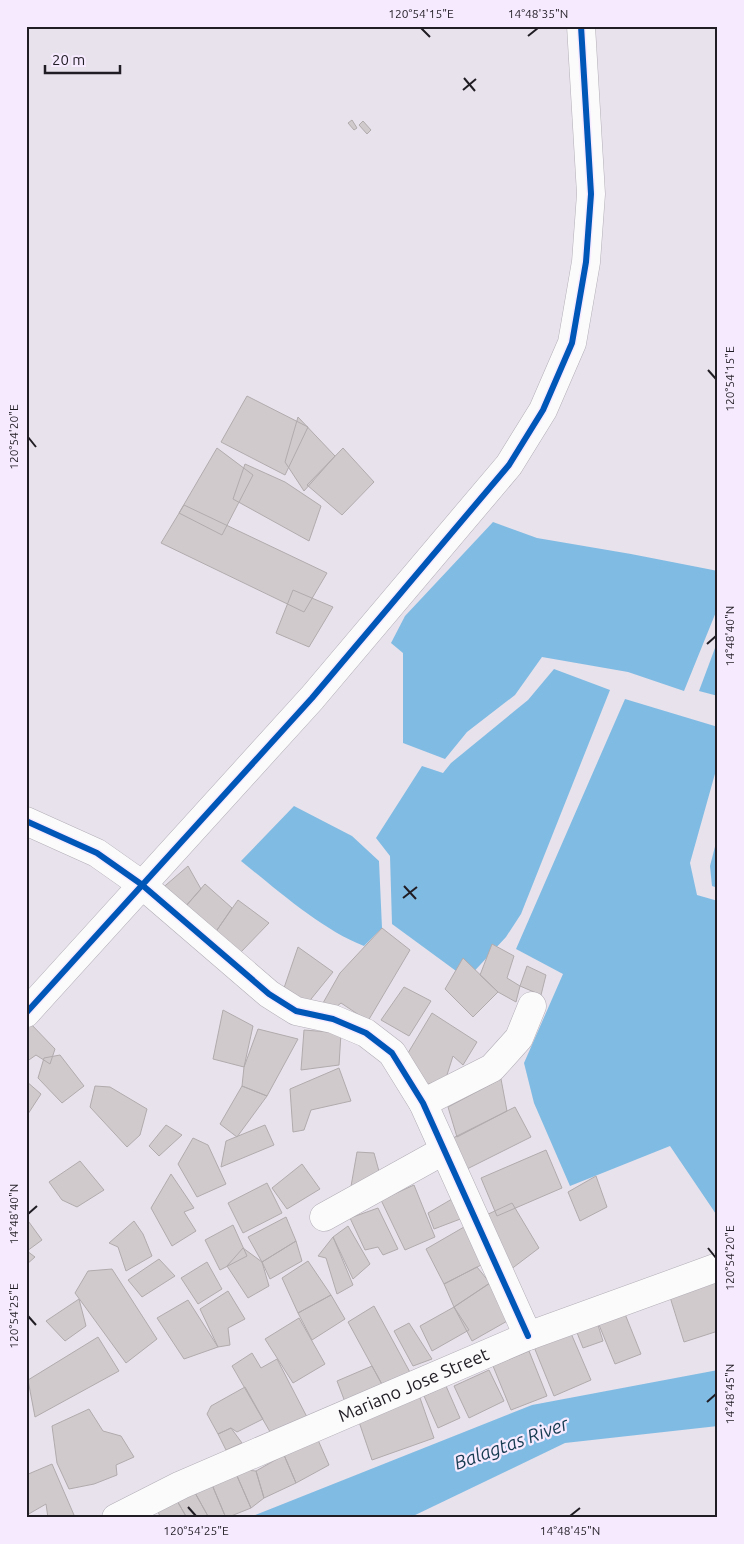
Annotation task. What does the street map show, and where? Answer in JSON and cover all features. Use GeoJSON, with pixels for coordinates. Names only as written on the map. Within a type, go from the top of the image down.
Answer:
{"type":"FeatureCollection","features":[{"type":"Feature","properties":{"kind":"street"},"geometry":{"type":"LineString","coordinates":[[26,1013],[312,698],[509,465],[543,410],[572,343],[586,262],[591,194],[581,26]]}},
{"type":"Feature","properties":{"kind":"street"},"geometry":{"type":"LineString","coordinates":[[26,821],[97,853],[142,884],[269,994],[296,1011],[333,1019],[366,1033],[392,1052],[423,1103],[528,1336]]}},
{"type":"Feature","properties":{"kind":"street"},"geometry":{"type":"LineString","coordinates":[[423,1103],[492,1068],[519,1038],[532,1006]]}},
{"type":"Feature","properties":{"kind":"street"},"geometry":{"type":"LineString","coordinates":[[324,1217],[443,1151]]}},
{"type":"Feature","properties":{"kind":"street","name":"Mariano Jose Street"},"geometry":{"type":"LineString","coordinates":[[116,1518],[198,1477],[479,1359],[528,1336],[718,1267]]}},
{"type":"Feature","properties":{"kind":"water"},"geometry":{"type":"Polygon","coordinates":[[[493,522],[537,538],[718,571],[718,607],[684,691],[628,672],[542,657],[515,695],[467,732],[445,759],[403,743],[403,653],[391,643],[405,616],[493,522]]]}},
{"type":"Feature","properties":{"kind":"water"},"geometry":{"type":"Polygon","coordinates":[[[718,640],[718,696],[699,691],[718,640]]]}},
{"type":"Feature","properties":{"kind":"water"},"geometry":{"type":"Polygon","coordinates":[[[554,669],[610,690],[521,914],[506,937],[467,979],[392,924],[390,856],[376,838],[422,766],[443,773],[451,763],[528,700],[554,669]]]}},
{"type":"Feature","properties":{"kind":"water"},"geometry":{"type":"Polygon","coordinates":[[[625,699],[718,727],[718,763],[690,863],[697,895],[718,901],[718,1217],[670,1146],[570,1186],[534,1103],[524,1063],[563,974],[516,949],[625,699]]]}},
{"type":"Feature","properties":{"kind":"water"},"geometry":{"type":"Polygon","coordinates":[[[294,806],[352,836],[379,861],[382,928],[364,946],[332,930],[316,919],[241,861],[294,806]]]}},
{"type":"Feature","properties":{"kind":"water"},"geometry":{"type":"Polygon","coordinates":[[[718,835],[718,888],[712,886],[710,866],[718,835]]]}},
{"type":"Feature","properties":{"kind":"water","name":"Balagtas River"},"geometry":{"type":"Polygon","coordinates":[[[718,1370],[718,1426],[565,1443],[409,1518],[248,1518],[532,1405],[718,1370]]]}},
{"type":"Feature","properties":{"kind":"building"},"geometry":{"type":"Polygon","coordinates":[[[352,120],[357,128],[354,130],[348,123],[352,120]]]}},
{"type":"Feature","properties":{"kind":"building"},"geometry":{"type":"Polygon","coordinates":[[[363,121],[371,130],[367,134],[359,125],[363,121]]]}},
{"type":"Feature","properties":{"kind":"building"},"geometry":{"type":"Polygon","coordinates":[[[247,396],[308,427],[285,475],[221,442],[247,396]]]}},
{"type":"Feature","properties":{"kind":"building"},"geometry":{"type":"Polygon","coordinates":[[[298,417],[335,456],[304,491],[285,462],[298,417]]]}},
{"type":"Feature","properties":{"kind":"building"},"geometry":{"type":"Polygon","coordinates":[[[217,448],[253,475],[222,535],[179,513],[217,448]]]}},
{"type":"Feature","properties":{"kind":"building"},"geometry":{"type":"Polygon","coordinates":[[[343,448],[374,482],[342,515],[307,485],[343,448]]]}},
{"type":"Feature","properties":{"kind":"building"},"geometry":{"type":"Polygon","coordinates":[[[245,464],[285,482],[321,506],[309,541],[233,499],[245,464]]]}},
{"type":"Feature","properties":{"kind":"building"},"geometry":{"type":"Polygon","coordinates":[[[184,505],[327,573],[304,612],[161,543],[184,505]]]}},
{"type":"Feature","properties":{"kind":"building"},"geometry":{"type":"Polygon","coordinates":[[[293,590],[333,607],[309,647],[276,633],[293,590]]]}},
{"type":"Feature","properties":{"kind":"building"},"geometry":{"type":"Polygon","coordinates":[[[188,866],[201,889],[186,906],[159,891],[188,866]]]}},
{"type":"Feature","properties":{"kind":"building"},"geometry":{"type":"Polygon","coordinates":[[[205,884],[232,908],[215,933],[178,915],[205,884]]]}},
{"type":"Feature","properties":{"kind":"building"},"geometry":{"type":"Polygon","coordinates":[[[238,900],[269,923],[240,953],[215,933],[238,900]]]}},
{"type":"Feature","properties":{"kind":"building"},"geometry":{"type":"Polygon","coordinates":[[[382,928],[410,950],[368,1021],[341,1003],[335,1008],[323,1003],[340,973],[382,928]]]}},
{"type":"Feature","properties":{"kind":"building"},"geometry":{"type":"Polygon","coordinates":[[[492,944],[514,956],[507,978],[520,986],[516,1002],[498,992],[480,975],[492,944]]]}},
{"type":"Feature","properties":{"kind":"building"},"geometry":{"type":"Polygon","coordinates":[[[298,947],[333,972],[307,1004],[284,988],[298,947]]]}},
{"type":"Feature","properties":{"kind":"building"},"geometry":{"type":"Polygon","coordinates":[[[463,958],[498,992],[473,1017],[445,989],[463,958]]]}},
{"type":"Feature","properties":{"kind":"building"},"geometry":{"type":"Polygon","coordinates":[[[527,966],[546,975],[541,995],[520,986],[527,966]]]}},
{"type":"Feature","properties":{"kind":"building"},"geometry":{"type":"Polygon","coordinates":[[[404,987],[431,1001],[409,1036],[381,1020],[404,987]]]}},
{"type":"Feature","properties":{"kind":"building"},"geometry":{"type":"Polygon","coordinates":[[[223,1010],[253,1026],[244,1067],[213,1059],[223,1010]]]}},
{"type":"Feature","properties":{"kind":"building"},"geometry":{"type":"Polygon","coordinates":[[[432,1013],[477,1042],[463,1065],[453,1056],[446,1078],[426,1085],[408,1053],[432,1013]]]}},
{"type":"Feature","properties":{"kind":"building"},"geometry":{"type":"Polygon","coordinates":[[[29,1022],[55,1049],[50,1064],[36,1055],[26,1062],[26,1025],[29,1022]]]}},
{"type":"Feature","properties":{"kind":"building"},"geometry":{"type":"Polygon","coordinates":[[[258,1029],[298,1039],[267,1096],[242,1086],[244,1067],[258,1029]]]}},
{"type":"Feature","properties":{"kind":"building"},"geometry":{"type":"Polygon","coordinates":[[[304,1030],[341,1033],[339,1065],[301,1070],[304,1030]]]}},
{"type":"Feature","properties":{"kind":"building"},"geometry":{"type":"Polygon","coordinates":[[[60,1055],[84,1086],[62,1103],[38,1078],[44,1058],[60,1055]]]}},
{"type":"Feature","properties":{"kind":"building"},"geometry":{"type":"Polygon","coordinates":[[[339,1068],[351,1101],[311,1110],[304,1130],[293,1132],[290,1089],[339,1068]]]}},
{"type":"Feature","properties":{"kind":"building"},"geometry":{"type":"Polygon","coordinates":[[[501,1079],[507,1111],[457,1137],[448,1107],[501,1079]]]}},
{"type":"Feature","properties":{"kind":"building"},"geometry":{"type":"Polygon","coordinates":[[[26,1081],[41,1094],[26,1117],[26,1081]]]}},
{"type":"Feature","properties":{"kind":"building"},"geometry":{"type":"Polygon","coordinates":[[[95,1086],[110,1087],[147,1109],[140,1135],[127,1147],[90,1107],[95,1086]]]}},
{"type":"Feature","properties":{"kind":"building"},"geometry":{"type":"Polygon","coordinates":[[[242,1086],[267,1096],[237,1137],[220,1124],[242,1086]]]}},
{"type":"Feature","properties":{"kind":"building"},"geometry":{"type":"Polygon","coordinates":[[[515,1107],[531,1137],[463,1171],[449,1140],[515,1107]]]}},
{"type":"Feature","properties":{"kind":"building"},"geometry":{"type":"Polygon","coordinates":[[[166,1125],[182,1135],[159,1156],[149,1146],[166,1125]]]}},
{"type":"Feature","properties":{"kind":"building"},"geometry":{"type":"Polygon","coordinates":[[[265,1125],[274,1145],[221,1167],[226,1141],[265,1125]]]}},
{"type":"Feature","properties":{"kind":"building"},"geometry":{"type":"Polygon","coordinates":[[[193,1138],[208,1145],[226,1184],[197,1197],[178,1164],[193,1138]]]}},
{"type":"Feature","properties":{"kind":"building"},"geometry":{"type":"Polygon","coordinates":[[[546,1150],[562,1188],[497,1216],[481,1178],[546,1150]]]}},
{"type":"Feature","properties":{"kind":"building"},"geometry":{"type":"Polygon","coordinates":[[[357,1152],[374,1153],[380,1175],[350,1192],[357,1152]]]}},
{"type":"Feature","properties":{"kind":"building"},"geometry":{"type":"Polygon","coordinates":[[[80,1161],[104,1190],[77,1207],[62,1200],[49,1182],[80,1161]]]}},
{"type":"Feature","properties":{"kind":"building"},"geometry":{"type":"Polygon","coordinates":[[[302,1164],[320,1189],[287,1209],[272,1188],[302,1164]]]}},
{"type":"Feature","properties":{"kind":"building"},"geometry":{"type":"Polygon","coordinates":[[[171,1174],[194,1208],[184,1212],[196,1231],[172,1246],[151,1208],[171,1174]]]}},
{"type":"Feature","properties":{"kind":"building"},"geometry":{"type":"Polygon","coordinates":[[[596,1176],[607,1207],[580,1221],[568,1192],[596,1176]]]}},
{"type":"Feature","properties":{"kind":"building"},"geometry":{"type":"Polygon","coordinates":[[[267,1183],[282,1213],[243,1233],[228,1203],[267,1183]]]}},
{"type":"Feature","properties":{"kind":"building"},"geometry":{"type":"Polygon","coordinates":[[[414,1185],[435,1237],[405,1250],[381,1200],[414,1185]]]}},
{"type":"Feature","properties":{"kind":"building"},"geometry":{"type":"Polygon","coordinates":[[[452,1199],[463,1218],[434,1229],[428,1213],[452,1199]]]}},
{"type":"Feature","properties":{"kind":"building"},"geometry":{"type":"Polygon","coordinates":[[[512,1203],[539,1248],[510,1270],[482,1217],[512,1203]]]}},
{"type":"Feature","properties":{"kind":"building"},"geometry":{"type":"Polygon","coordinates":[[[378,1208],[398,1249],[383,1255],[378,1247],[365,1250],[350,1218],[378,1208]]]}},
{"type":"Feature","properties":{"kind":"building"},"geometry":{"type":"Polygon","coordinates":[[[286,1217],[296,1241],[262,1262],[248,1237],[286,1217]]]}},
{"type":"Feature","properties":{"kind":"building"},"geometry":{"type":"Polygon","coordinates":[[[26,1218],[42,1240],[27,1251],[35,1257],[26,1265],[26,1218]]]}},
{"type":"Feature","properties":{"kind":"building"},"geometry":{"type":"Polygon","coordinates":[[[134,1221],[143,1234],[152,1256],[126,1271],[118,1247],[109,1243],[134,1221]]]}},
{"type":"Feature","properties":{"kind":"building"},"geometry":{"type":"Polygon","coordinates":[[[233,1225],[247,1256],[220,1270],[205,1240],[233,1225]]]}},
{"type":"Feature","properties":{"kind":"building"},"geometry":{"type":"Polygon","coordinates":[[[348,1226],[370,1264],[353,1279],[333,1237],[348,1226]]]}},
{"type":"Feature","properties":{"kind":"building"},"geometry":{"type":"Polygon","coordinates":[[[464,1227],[483,1264],[444,1284],[426,1249],[464,1227]]]}},
{"type":"Feature","properties":{"kind":"building"},"geometry":{"type":"Polygon","coordinates":[[[333,1237],[353,1285],[337,1294],[326,1258],[318,1256],[333,1237]]]}},
{"type":"Feature","properties":{"kind":"building"},"geometry":{"type":"Polygon","coordinates":[[[296,1241],[302,1261],[270,1279],[262,1262],[296,1241]]]}},
{"type":"Feature","properties":{"kind":"building"},"geometry":{"type":"Polygon","coordinates":[[[243,1248],[262,1262],[269,1286],[248,1298],[227,1266],[243,1248]]]}},
{"type":"Feature","properties":{"kind":"building"},"geometry":{"type":"Polygon","coordinates":[[[159,1259],[175,1276],[142,1297],[128,1280],[159,1259]]]}},
{"type":"Feature","properties":{"kind":"building"},"geometry":{"type":"Polygon","coordinates":[[[308,1261],[331,1295],[298,1313],[282,1278],[308,1261]]]}},
{"type":"Feature","properties":{"kind":"building"},"geometry":{"type":"Polygon","coordinates":[[[207,1262],[222,1289],[198,1304],[181,1278],[207,1262]]]}},
{"type":"Feature","properties":{"kind":"building"},"geometry":{"type":"Polygon","coordinates":[[[477,1267],[490,1283],[454,1307],[444,1284],[477,1267]]]}},
{"type":"Feature","properties":{"kind":"building"},"geometry":{"type":"Polygon","coordinates":[[[112,1269],[157,1339],[126,1363],[75,1293],[88,1271],[112,1269]]]}},
{"type":"Feature","properties":{"kind":"building"},"geometry":{"type":"Polygon","coordinates":[[[718,1281],[718,1331],[684,1342],[670,1297],[718,1281]]]}},
{"type":"Feature","properties":{"kind":"building"},"geometry":{"type":"Polygon","coordinates":[[[490,1283],[509,1320],[472,1341],[454,1307],[490,1283]]]}},
{"type":"Feature","properties":{"kind":"building"},"geometry":{"type":"Polygon","coordinates":[[[228,1291],[245,1319],[228,1328],[230,1345],[218,1347],[200,1309],[228,1291]]]}},
{"type":"Feature","properties":{"kind":"building"},"geometry":{"type":"Polygon","coordinates":[[[331,1295],[345,1319],[312,1340],[298,1313],[331,1295]]]}},
{"type":"Feature","properties":{"kind":"building"},"geometry":{"type":"Polygon","coordinates":[[[79,1299],[86,1326],[65,1341],[46,1321],[79,1299]]]}},
{"type":"Feature","properties":{"kind":"building"},"geometry":{"type":"Polygon","coordinates":[[[188,1300],[218,1347],[184,1359],[157,1318],[188,1300]]]}},
{"type":"Feature","properties":{"kind":"building"},"geometry":{"type":"Polygon","coordinates":[[[374,1306],[412,1376],[384,1388],[348,1322],[374,1306]]]}},
{"type":"Feature","properties":{"kind":"building"},"geometry":{"type":"Polygon","coordinates":[[[454,1307],[469,1330],[432,1351],[420,1326],[454,1307]]]}},
{"type":"Feature","properties":{"kind":"building"},"geometry":{"type":"Polygon","coordinates":[[[623,1309],[641,1354],[615,1364],[597,1320],[623,1309]]]}},
{"type":"Feature","properties":{"kind":"building"},"geometry":{"type":"Polygon","coordinates":[[[299,1318],[325,1364],[293,1383],[265,1339],[299,1318]]]}},
{"type":"Feature","properties":{"kind":"building"},"geometry":{"type":"Polygon","coordinates":[[[597,1322],[603,1341],[583,1348],[576,1330],[597,1322]]]}},
{"type":"Feature","properties":{"kind":"building"},"geometry":{"type":"Polygon","coordinates":[[[409,1323],[432,1359],[413,1366],[394,1331],[409,1323]]]}},
{"type":"Feature","properties":{"kind":"building"},"geometry":{"type":"Polygon","coordinates":[[[570,1331],[591,1380],[554,1396],[534,1347],[570,1331]]]}},
{"type":"Feature","properties":{"kind":"building"},"geometry":{"type":"Polygon","coordinates":[[[98,1337],[119,1371],[35,1417],[28,1380],[98,1337]]]}},
{"type":"Feature","properties":{"kind":"building"},"geometry":{"type":"Polygon","coordinates":[[[529,1351],[547,1396],[511,1410],[493,1366],[529,1351]]]}},
{"type":"Feature","properties":{"kind":"building"},"geometry":{"type":"Polygon","coordinates":[[[252,1353],[261,1368],[277,1359],[308,1419],[273,1437],[232,1366],[252,1353]]]}},
{"type":"Feature","properties":{"kind":"building"},"geometry":{"type":"Polygon","coordinates":[[[372,1366],[384,1388],[345,1402],[337,1381],[372,1366]]]}},
{"type":"Feature","properties":{"kind":"building"},"geometry":{"type":"Polygon","coordinates":[[[489,1370],[504,1401],[469,1418],[454,1386],[489,1370]]]}},
{"type":"Feature","properties":{"kind":"building"},"geometry":{"type":"Polygon","coordinates":[[[446,1386],[460,1418],[438,1428],[424,1396],[446,1386]]]}},
{"type":"Feature","properties":{"kind":"building"},"geometry":{"type":"Polygon","coordinates":[[[245,1387],[263,1419],[237,1432],[231,1428],[218,1434],[207,1414],[211,1406],[245,1387]]]}},
{"type":"Feature","properties":{"kind":"building"},"geometry":{"type":"Polygon","coordinates":[[[419,1395],[434,1438],[372,1460],[357,1416],[419,1395]]]}},
{"type":"Feature","properties":{"kind":"building"},"geometry":{"type":"Polygon","coordinates":[[[89,1409],[103,1431],[121,1436],[134,1457],[116,1465],[117,1475],[94,1484],[69,1489],[57,1463],[52,1426],[89,1409]]]}},
{"type":"Feature","properties":{"kind":"building"},"geometry":{"type":"Polygon","coordinates":[[[231,1428],[242,1443],[226,1450],[218,1434],[231,1428]]]}},
{"type":"Feature","properties":{"kind":"building"},"geometry":{"type":"Polygon","coordinates":[[[318,1440],[329,1465],[296,1483],[284,1455],[318,1440]]]}},
{"type":"Feature","properties":{"kind":"building"},"geometry":{"type":"Polygon","coordinates":[[[284,1455],[296,1483],[264,1498],[256,1471],[284,1455]]]}},
{"type":"Feature","properties":{"kind":"building"},"geometry":{"type":"Polygon","coordinates":[[[52,1464],[74,1515],[68,1518],[48,1518],[46,1504],[27,1515],[26,1475],[52,1464]]]}},
{"type":"Feature","properties":{"kind":"building"},"geometry":{"type":"Polygon","coordinates":[[[234,1469],[251,1508],[226,1518],[210,1480],[234,1469]]]}},
{"type":"Feature","properties":{"kind":"building"},"geometry":{"type":"Polygon","coordinates":[[[234,1469],[256,1471],[264,1498],[251,1508],[234,1469]]]}},
{"type":"Feature","properties":{"kind":"building"},"geometry":{"type":"Polygon","coordinates":[[[210,1480],[226,1518],[209,1518],[194,1491],[210,1480]]]}},
{"type":"Feature","properties":{"kind":"building"},"geometry":{"type":"Polygon","coordinates":[[[194,1491],[209,1518],[187,1518],[176,1499],[194,1491]]]}},
{"type":"Feature","properties":{"kind":"building"},"geometry":{"type":"Polygon","coordinates":[[[176,1499],[187,1518],[161,1518],[157,1510],[176,1499]]]}},
{"type":"Feature","properties":{"kind":"cycle path"},"geometry":{"type":"LineString","coordinates":[[26,1013],[312,698],[509,465],[543,410],[572,343],[586,262],[591,194],[581,26]]}},
{"type":"Feature","properties":{"kind":"cycle path"},"geometry":{"type":"LineString","coordinates":[[26,821],[97,853],[141,884],[269,994],[296,1011],[333,1019],[366,1033],[392,1053],[423,1103],[528,1336]]}}]}
